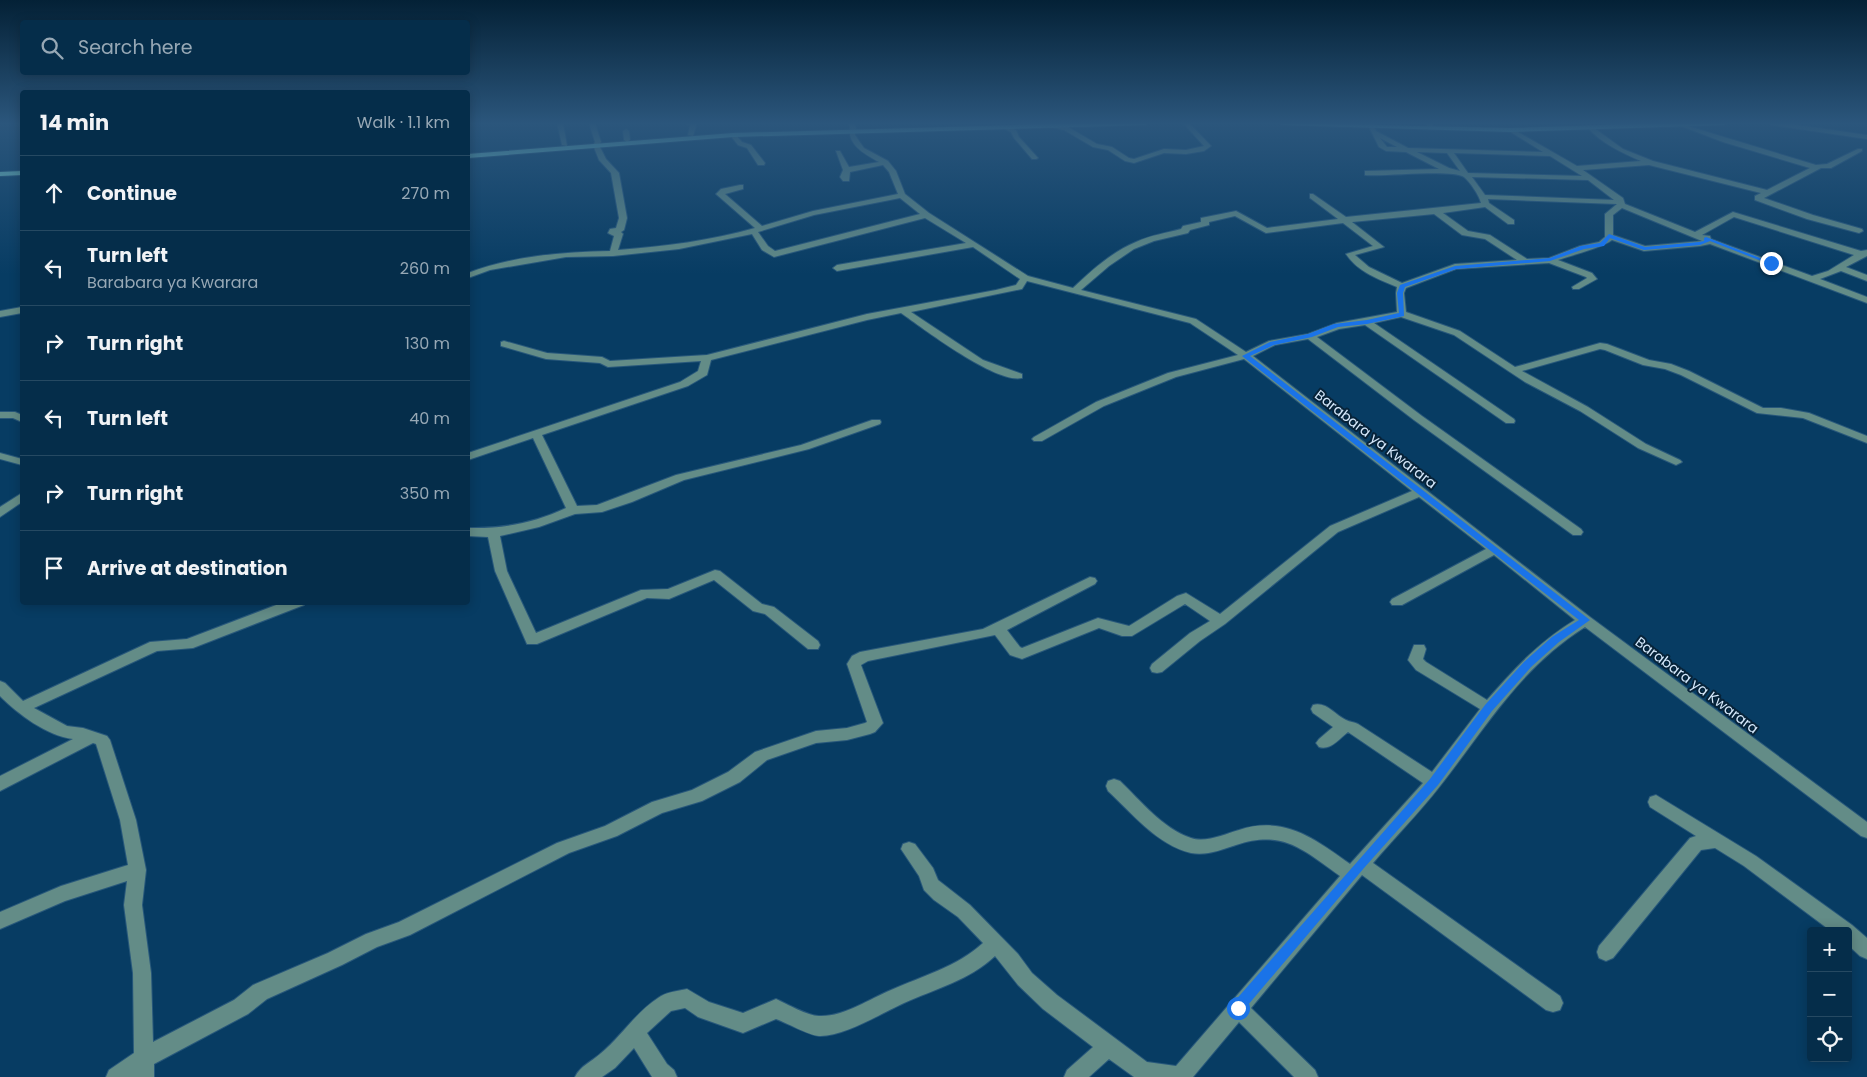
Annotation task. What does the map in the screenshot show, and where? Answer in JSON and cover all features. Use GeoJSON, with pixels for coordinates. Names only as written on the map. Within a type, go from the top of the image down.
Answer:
{"type":"FeatureCollection","features":[{"type":"Feature","properties":{"kind":"main road"},"geometry":{"type":"LineString","coordinates":[[0,175],[20,175]]}},
{"type":"Feature","properties":{"kind":"street"},"geometry":{"type":"LineString","coordinates":[[613,253],[619,234],[612,233],[613,231],[620,230],[623,218],[615,173]]}},
{"type":"Feature","properties":{"kind":"street"},"geometry":{"type":"LineString","coordinates":[[846,173],[844,177],[846,179]]}},
{"type":"Feature","properties":{"kind":"street","name":"Barabara ya Kwarara"},"geometry":{"type":"LineString","coordinates":[[893,173],[902,195],[926,215],[974,244],[1024,278],[1192,320],[1246,356],[1585,620],[1867,831]]}},
{"type":"Feature","properties":{"kind":"street"},"geometry":{"type":"LineString","coordinates":[[1459,173],[1591,178]]}},
{"type":"Feature","properties":{"kind":"street"},"geometry":{"type":"LineString","coordinates":[[1584,173],[1621,204],[1654,220],[1696,234],[1867,300]]}},
{"type":"Feature","properties":{"kind":"street"},"geometry":{"type":"LineString","coordinates":[[1691,173],[1766,192]]}},
{"type":"Feature","properties":{"kind":"street"},"geometry":{"type":"LineString","coordinates":[[1806,173],[1766,192],[1766,195],[1758,199],[1863,230]]}},
{"type":"Feature","properties":{"kind":"street"},"geometry":{"type":"LineString","coordinates":[[1466,175],[1484,200],[1511,222]]}},
{"type":"Feature","properties":{"kind":"street"},"geometry":{"type":"LineString","coordinates":[[740,187],[724,191],[720,194],[757,230],[765,248],[774,254],[926,215]]}},
{"type":"Feature","properties":{"kind":"street"},"geometry":{"type":"LineString","coordinates":[[470,275],[488,268],[566,254],[613,253],[679,247],[757,230],[813,213],[902,195]]}},
{"type":"Feature","properties":{"kind":"street"},"geometry":{"type":"LineString","coordinates":[[1313,196],[1380,247],[1357,251],[1350,254],[1352,257],[1380,277],[1402,286],[1455,267],[1550,260],[1583,248],[1602,244],[1609,236],[1609,214],[1621,204]]}},
{"type":"Feature","properties":{"kind":"street"},"geometry":{"type":"LineString","coordinates":[[1484,200],[1621,204]]}},
{"type":"Feature","properties":{"kind":"street"},"geometry":{"type":"LineString","coordinates":[[1075,291],[1098,269],[1120,254],[1140,243],[1206,223],[1204,220],[1240,213],[1266,231],[1344,220],[1479,207],[1484,200]]}},
{"type":"Feature","properties":{"kind":"street"},"geometry":{"type":"LineString","coordinates":[[1435,210],[1465,233],[1487,237],[1526,262]]}},
{"type":"Feature","properties":{"kind":"street"},"geometry":{"type":"LineString","coordinates":[[1696,234],[1733,214],[1864,254]]}},
{"type":"Feature","properties":{"kind":"street"},"geometry":{"type":"LineString","coordinates":[[1609,236],[1644,249],[1700,244],[1707,242],[1706,238]]}},
{"type":"Feature","properties":{"kind":"street"},"geometry":{"type":"LineString","coordinates":[[837,268],[917,256],[974,244]]}},
{"type":"Feature","properties":{"kind":"street"},"geometry":{"type":"LineString","coordinates":[[1813,279],[1831,272],[1864,254]]}},
{"type":"Feature","properties":{"kind":"street"},"geometry":{"type":"LineString","coordinates":[[1550,260],[1589,275],[1594,279],[1576,287]]}},
{"type":"Feature","properties":{"kind":"street"},"geometry":{"type":"LineString","coordinates":[[1839,267],[1867,278]]}},
{"type":"Feature","properties":{"kind":"street"},"geometry":{"type":"LineString","coordinates":[[504,344],[546,356],[602,360],[608,364],[707,358],[867,317],[996,293],[1019,287],[1024,278]]}},
{"type":"Feature","properties":{"kind":"street"},"geometry":{"type":"LineString","coordinates":[[1402,286],[1400,293],[1402,314]]}},
{"type":"Feature","properties":{"kind":"street"},"geometry":{"type":"LineString","coordinates":[[0,314],[20,310]]}},
{"type":"Feature","properties":{"kind":"street"},"geometry":{"type":"LineString","coordinates":[[904,311],[979,362],[1018,376]]}},
{"type":"Feature","properties":{"kind":"street"},"geometry":{"type":"LineString","coordinates":[[1038,439],[1100,404],[1172,376],[1246,356],[1272,343],[1310,336],[1336,326],[1367,322],[1402,314],[1457,333],[1544,388],[1584,409],[1642,446],[1676,462]]}},
{"type":"Feature","properties":{"kind":"street"},"geometry":{"type":"LineString","coordinates":[[1367,322],[1386,337],[1448,377],[1510,421]]}},
{"type":"Feature","properties":{"kind":"street"},"geometry":{"type":"LineString","coordinates":[[1310,336],[1418,418],[1577,532]]}},
{"type":"Feature","properties":{"kind":"street"},"geometry":{"type":"LineString","coordinates":[[1515,370],[1570,353],[1600,346],[1608,347],[1647,363],[1668,366],[1685,373],[1761,411],[1781,411],[1804,415],[1867,440]]}},
{"type":"Feature","properties":{"kind":"street"},"geometry":{"type":"LineString","coordinates":[[470,456],[684,384],[703,373],[707,358]]}},
{"type":"Feature","properties":{"kind":"street"},"geometry":{"type":"LineString","coordinates":[[0,415],[16,415],[20,418]]}},
{"type":"Feature","properties":{"kind":"street"},"geometry":{"type":"LineString","coordinates":[[470,532],[485,534],[549,521],[573,510],[598,509],[628,499],[680,477],[805,447],[876,422]]}},
{"type":"Feature","properties":{"kind":"street"},"geometry":{"type":"LineString","coordinates":[[536,434],[573,510]]}},
{"type":"Feature","properties":{"kind":"street"},"geometry":{"type":"LineString","coordinates":[[0,456],[20,461]]}},
{"type":"Feature","properties":{"kind":"street"},"geometry":{"type":"LineString","coordinates":[[1157,668],[1334,530],[1419,492]]}},
{"type":"Feature","properties":{"kind":"street"},"geometry":{"type":"LineString","coordinates":[[0,513],[20,498]]}},
{"type":"Feature","properties":{"kind":"street"},"geometry":{"type":"LineString","coordinates":[[493,532],[501,571],[532,640],[646,593],[669,594],[715,574],[758,608],[769,610],[812,645]]}},
{"type":"Feature","properties":{"kind":"street"},"geometry":{"type":"LineString","coordinates":[[1397,602],[1494,550]]}},
{"type":"Feature","properties":{"kind":"street"},"geometry":{"type":"LineString","coordinates":[[116,1077],[144,1058],[241,1007],[260,992],[372,940],[404,929],[563,848],[611,831],[658,807],[696,796],[734,777],[761,756],[816,737],[847,734],[870,728],[875,723],[854,664],[857,660],[865,656],[985,634],[1090,580]]}},
{"type":"Feature","properties":{"kind":"street"},"geometry":{"type":"LineString","coordinates":[[998,629],[1015,651],[1022,654],[1098,623],[1122,632],[1132,631],[1182,598],[1186,598],[1220,620]]}},
{"type":"Feature","properties":{"kind":"street"},"geometry":{"type":"LineString","coordinates":[[21,708],[155,646],[188,644],[291,605]]}},
{"type":"Feature","properties":{"kind":"street"},"geometry":{"type":"LineString","coordinates":[[909,849],[927,873],[930,884],[940,894],[964,911],[1011,960],[1024,979],[1050,1002],[1143,1071],[1180,1077],[1356,870],[1434,782],[1489,708],[1528,664],[1555,639],[1585,620]]}},
{"type":"Feature","properties":{"kind":"street"},"geometry":{"type":"LineString","coordinates":[[1419,649],[1415,660],[1421,666],[1489,708]]}},
{"type":"Feature","properties":{"kind":"street"},"geometry":{"type":"LineString","coordinates":[[0,687],[21,708],[64,732],[83,734],[89,738],[102,740],[128,820],[137,870],[133,905],[142,973],[144,1077]]}},
{"type":"Feature","properties":{"kind":"street"},"geometry":{"type":"LineString","coordinates":[[1318,709],[1345,726],[1353,728],[1434,782]]}},
{"type":"Feature","properties":{"kind":"street"},"geometry":{"type":"LineString","coordinates":[[1324,743],[1345,726]]}},
{"type":"Feature","properties":{"kind":"street"},"geometry":{"type":"LineString","coordinates":[[0,784],[23,770],[89,738]]}},
{"type":"Feature","properties":{"kind":"street"},"geometry":{"type":"LineString","coordinates":[[1114,786],[1164,832],[1191,845],[1203,846],[1267,830],[1303,842],[1356,870],[1553,1003]]}},
{"type":"Feature","properties":{"kind":"street"},"geometry":{"type":"LineString","coordinates":[[1656,802],[1750,861],[1840,927]]}},
{"type":"Feature","properties":{"kind":"street"},"geometry":{"type":"LineString","coordinates":[[1606,952],[1696,843],[1717,840]]}},
{"type":"Feature","properties":{"kind":"street"},"geometry":{"type":"LineString","coordinates":[[0,922],[61,894],[137,870]]}},
{"type":"Feature","properties":{"kind":"street"},"geometry":{"type":"LineString","coordinates":[[1852,936],[1867,950]]}},
{"type":"Feature","properties":{"kind":"street"},"geometry":{"type":"LineString","coordinates":[[585,1077],[608,1061],[666,1003],[686,998],[706,1010],[743,1023],[776,1009],[818,1026],[854,1017],[898,996],[955,973],[980,958],[995,944]]}},
{"type":"Feature","properties":{"kind":"street"},"geometry":{"type":"LineString","coordinates":[[1238,1008],[1308,1077]]}},
{"type":"Feature","properties":{"kind":"street"},"geometry":{"type":"LineString","coordinates":[[635,1032],[660,1071],[667,1077]]}},
{"type":"Feature","properties":{"kind":"street"},"geometry":{"type":"LineString","coordinates":[[1074,1077],[1108,1046]]}},
{"type":"Feature","properties":{"kind":"route"},"geometry":{"type":"LineString","coordinates":[[1238,1008],[1360,864],[1434,782],[1489,708],[1528,664],[1555,639],[1585,620],[1246,356],[1272,343],[1310,336],[1336,326],[1367,322],[1402,314],[1400,293],[1402,286],[1455,267],[1550,260],[1583,248],[1602,244],[1609,236],[1644,249],[1700,244],[1707,242],[1706,238],[1771,263]]}}]}
